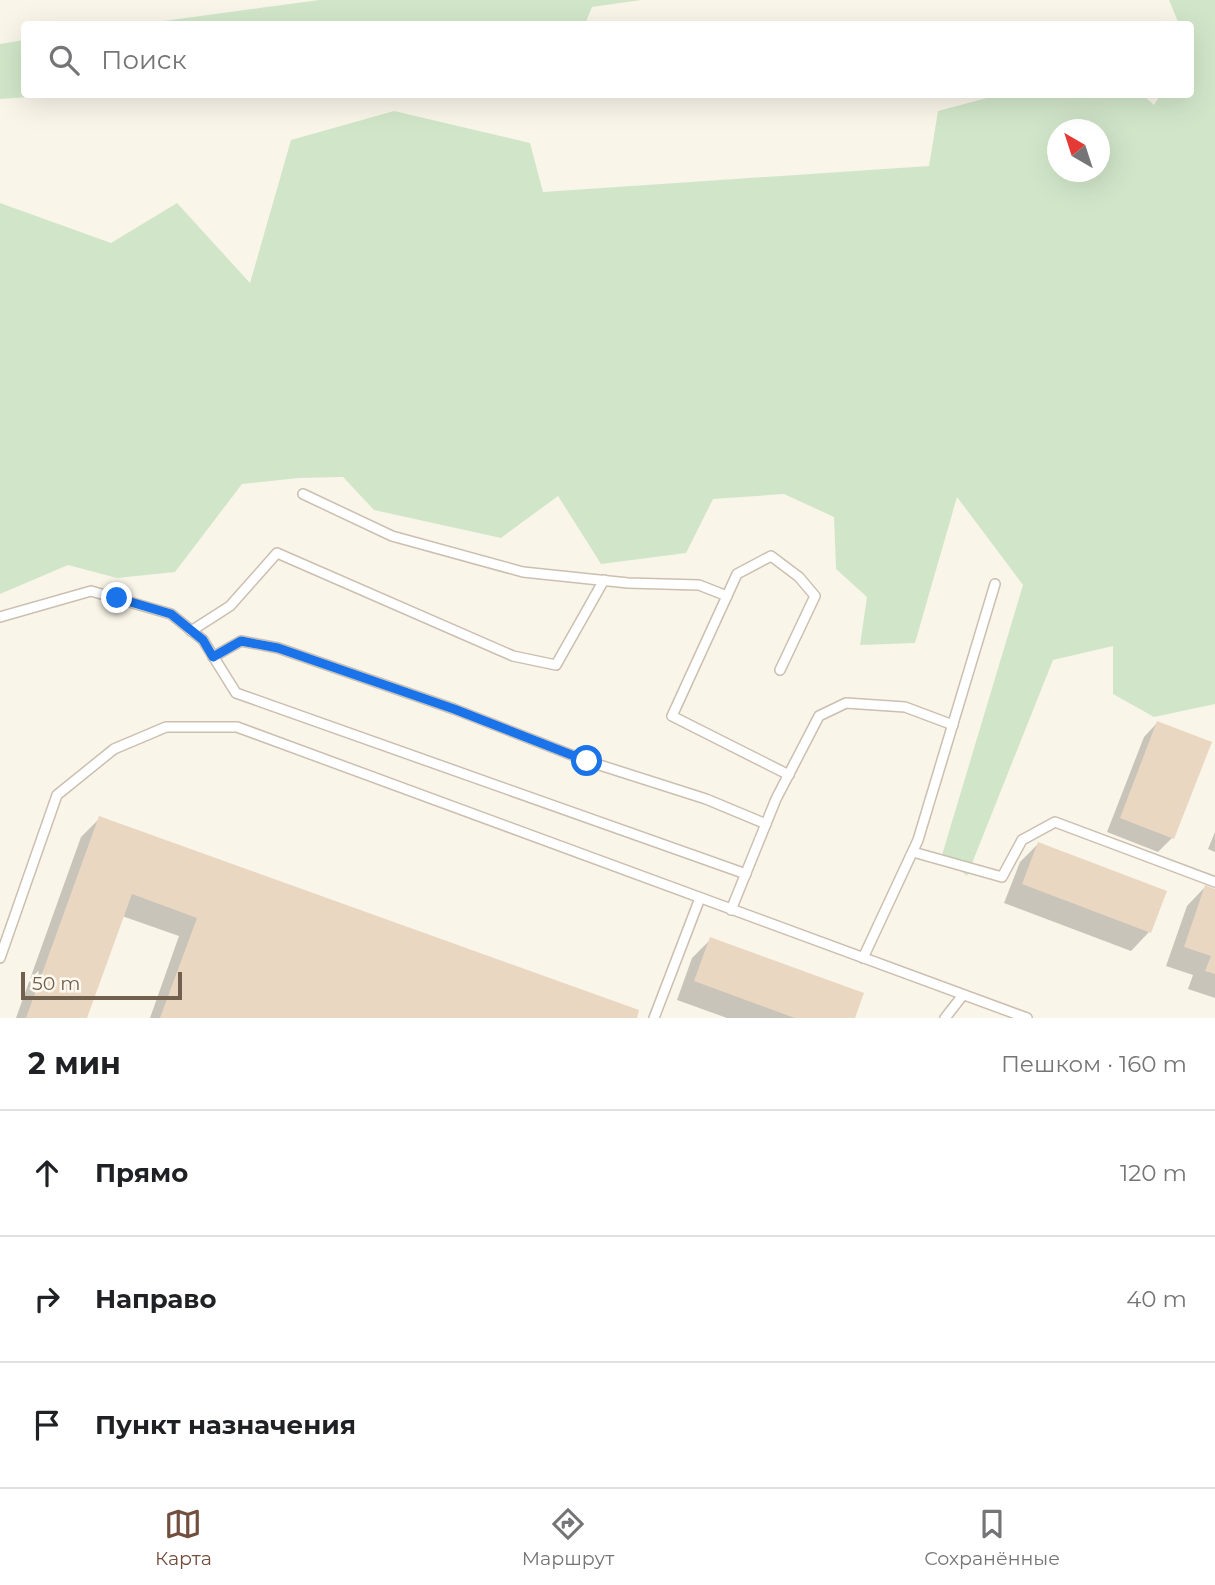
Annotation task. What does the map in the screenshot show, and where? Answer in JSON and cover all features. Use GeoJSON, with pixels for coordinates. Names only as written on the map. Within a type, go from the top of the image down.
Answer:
{"type":"FeatureCollection","features":[{"type":"Feature","properties":{"kind":"lane"},"geometry":{"type":"LineString","coordinates":[[303,494],[392,536],[523,572],[699,585],[727,596]]}},
{"type":"Feature","properties":{"kind":"lane"},"geometry":{"type":"LineString","coordinates":[[191,631],[230,606],[277,553],[513,656],[556,665],[604,580]]}},
{"type":"Feature","properties":{"kind":"lane"},"geometry":{"type":"LineString","coordinates":[[780,670],[815,596],[799,577],[771,556],[737,574],[672,716],[789,775]]}},
{"type":"Feature","properties":{"kind":"lane"},"geometry":{"type":"LineString","coordinates":[[863,958],[913,852],[995,584]]}},
{"type":"Feature","properties":{"kind":"lane"},"geometry":{"type":"LineString","coordinates":[[0,617],[91,591],[171,614],[203,640],[236,692],[746,874]]}},
{"type":"Feature","properties":{"kind":"lane"},"geometry":{"type":"LineString","coordinates":[[213,657],[241,641],[278,648],[454,709],[587,761],[706,799],[766,824]]}},
{"type":"Feature","properties":{"kind":"lane"},"geometry":{"type":"LineString","coordinates":[[731,909],[766,824],[819,716],[846,703],[905,707],[953,725]]}},
{"type":"Feature","properties":{"kind":"lane"},"geometry":{"type":"LineString","coordinates":[[0,958],[58,796],[114,748],[166,727],[237,727],[1027,1018]]}},
{"type":"Feature","properties":{"kind":"lane"},"geometry":{"type":"LineString","coordinates":[[913,852],[1002,877],[1023,840],[1055,822],[1215,882]]}},
{"type":"Feature","properties":{"kind":"lane"},"geometry":{"type":"LineString","coordinates":[[654,1018],[700,898]]}},
{"type":"Feature","properties":{"kind":"lane"},"geometry":{"type":"LineString","coordinates":[[945,1018],[964,995]]}},
{"type":"Feature","properties":{"kind":"green space"},"geometry":{"type":"Polygon","coordinates":[[[319,0],[641,0],[592,7],[586,21],[163,21],[319,0]]]}},
{"type":"Feature","properties":{"kind":"green space"},"geometry":{"type":"Polygon","coordinates":[[[1169,0],[1215,0],[1215,704],[1154,717],[1113,694],[1113,646],[1053,660],[967,876],[942,855],[1023,585],[957,497],[915,643],[860,645],[867,597],[836,569],[834,517],[784,494],[713,499],[686,553],[601,564],[558,496],[501,538],[374,510],[343,477],[242,484],[175,572],[117,578],[68,565],[0,594],[0,203],[111,243],[177,203],[250,283],[291,140],[394,111],[530,143],[543,192],[929,166],[938,111],[987,98],[1146,98],[1154,105],[1158,98],[1194,98],[1194,21],[1178,21],[1169,0]]]}},
{"type":"Feature","properties":{"kind":"green space"},"geometry":{"type":"Polygon","coordinates":[[[21,40],[21,98],[0,99],[0,44],[21,40]]]}},
{"type":"Feature","properties":{"kind":"building"},"geometry":{"type":"Polygon","coordinates":[[[1157,721],[1212,742],[1174,839],[1120,818],[1157,721]]]}},
{"type":"Feature","properties":{"kind":"building"},"geometry":{"type":"Polygon","coordinates":[[[99,816],[639,1010],[637,1018],[160,1018],[197,918],[132,894],[87,1018],[26,1018],[99,816]]]}},
{"type":"Feature","properties":{"kind":"building"},"geometry":{"type":"Polygon","coordinates":[[[1038,842],[1167,891],[1151,933],[1022,884],[1038,842]]]}},
{"type":"Feature","properties":{"kind":"building"},"geometry":{"type":"Polygon","coordinates":[[[1205,885],[1215,889],[1215,974],[1205,971],[1211,956],[1184,947],[1205,885]]]}},
{"type":"Feature","properties":{"kind":"building"},"geometry":{"type":"Polygon","coordinates":[[[710,937],[864,993],[855,1018],[795,1018],[694,981],[710,937]]]}},
{"type":"Feature","properties":{"kind":"route"},"geometry":{"type":"LineString","coordinates":[[117,598],[171,614],[203,640],[213,657],[241,641],[278,648],[454,709],[587,761]]}}]}
